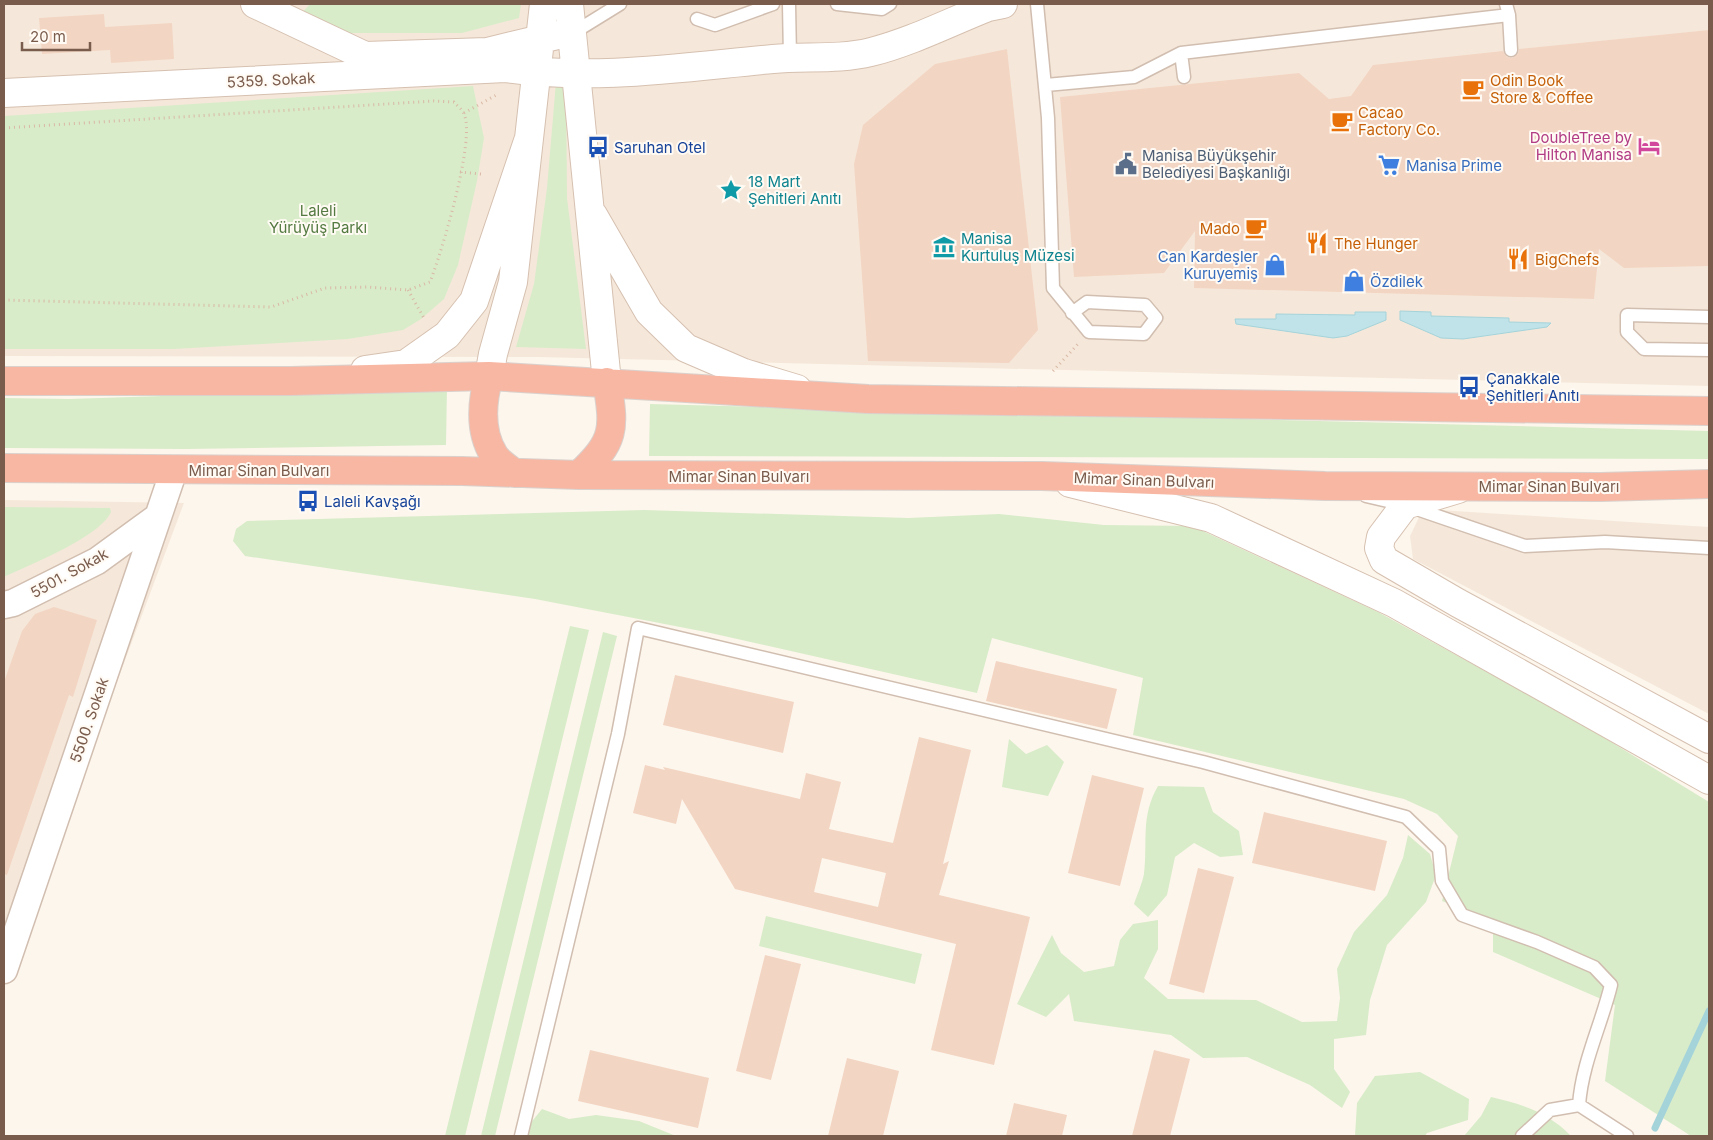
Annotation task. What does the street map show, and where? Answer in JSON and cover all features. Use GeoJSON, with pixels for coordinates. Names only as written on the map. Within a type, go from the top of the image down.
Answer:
{"type":"FeatureCollection","features":[{"type":"Feature","properties":{"kind":"highway"},"geometry":{"type":"LineString","coordinates":[[489,376],[483,399],[485,435],[494,457],[514,473],[579,475],[600,455],[611,436],[612,411],[607,382]]}},
{"type":"Feature","properties":{"kind":"highway"},"geometry":{"type":"LineString","coordinates":[[4,381],[291,381],[489,376],[897,400],[1709,411]]}},
{"type":"Feature","properties":{"kind":"highway","name":"Mimar Sinan Bulvarı"},"geometry":{"type":"LineString","coordinates":[[4,468],[514,473]]}},
{"type":"Feature","properties":{"kind":"highway","name":"Mimar Sinan Bulvarı"},"geometry":{"type":"LineString","coordinates":[[579,475],[1042,476],[1324,486],[1470,485],[1600,487],[1709,484]]}},
{"type":"Feature","properties":{"kind":"highway"},"geometry":{"type":"LineString","coordinates":[[1600,487],[1709,496]]}},
{"type":"Feature","properties":{"kind":"street"},"geometry":{"type":"LineString","coordinates":[[255,4],[365,56],[487,52],[541,38],[573,33]]}},
{"type":"Feature","properties":{"kind":"street"},"geometry":{"type":"LineString","coordinates":[[489,376],[492,354],[513,282],[544,4]]}},
{"type":"Feature","properties":{"kind":"street"},"geometry":{"type":"LineString","coordinates":[[569,4],[584,146],[587,206],[607,382]]}},
{"type":"Feature","properties":{"kind":"street","name":"5359. Sokak"},"geometry":{"type":"LineString","coordinates":[[4,94],[505,68],[537,73],[606,74],[790,58],[828,58],[871,52],[988,7],[1003,4]]}},
{"type":"Feature","properties":{"kind":"street"},"geometry":{"type":"LineString","coordinates":[[291,381],[406,364],[448,335],[474,301],[528,141]]}},
{"type":"Feature","properties":{"kind":"street"},"geometry":{"type":"LineString","coordinates":[[587,206],[648,312],[686,348],[744,373],[820,396]]}},
{"type":"Feature","properties":{"kind":"street","name":"5500. Sokak"},"geometry":{"type":"LineString","coordinates":[[5,964],[174,470]]}},
{"type":"Feature","properties":{"kind":"street"},"geometry":{"type":"LineString","coordinates":[[1042,476],[1211,518],[1394,603],[1709,780]]}},
{"type":"Feature","properties":{"kind":"street"},"geometry":{"type":"LineString","coordinates":[[1470,485],[1405,505],[1381,537],[1379,548],[1384,560],[1467,608],[1709,739]]}},
{"type":"Feature","properties":{"kind":"street","name":"5501. Sokak"},"geometry":{"type":"LineString","coordinates":[[4,605],[14,603],[97,562],[156,518]]}},
{"type":"Feature","properties":{"kind":"lane"},"geometry":{"type":"LineString","coordinates":[[573,33],[620,4]]}},
{"type":"Feature","properties":{"kind":"lane"},"geometry":{"type":"LineString","coordinates":[[697,19],[715,25],[774,4]]}},
{"type":"Feature","properties":{"kind":"lane"},"geometry":{"type":"LineString","coordinates":[[789,4],[790,58]]}},
{"type":"Feature","properties":{"kind":"lane"},"geometry":{"type":"LineString","coordinates":[[837,4],[882,9],[890,4]]}},
{"type":"Feature","properties":{"kind":"lane"},"geometry":{"type":"LineString","coordinates":[[1037,4],[1046,85],[1052,288],[1072,313],[1089,332],[1144,334],[1156,318],[1146,305],[1087,302],[1072,313]]}},
{"type":"Feature","properties":{"kind":"lane"},"geometry":{"type":"LineString","coordinates":[[1046,85],[1134,77],[1181,53],[1509,7],[1511,50]]}},
{"type":"Feature","properties":{"kind":"lane"},"geometry":{"type":"LineString","coordinates":[[1181,53],[1184,77]]}},
{"type":"Feature","properties":{"kind":"lane"},"geometry":{"type":"LineString","coordinates":[[1709,317],[1627,315],[1627,332],[1644,349],[1709,350]]}},
{"type":"Feature","properties":{"kind":"lane"},"geometry":{"type":"LineString","coordinates":[[1324,486],[1405,505],[1525,546],[1605,542],[1709,548]]}},
{"type":"Feature","properties":{"kind":"lane"},"geometry":{"type":"LineString","coordinates":[[521,1136],[618,734],[638,628],[1165,753],[1406,817],[1440,849],[1442,881],[1462,915],[1537,942],[1594,967],[1611,985],[1602,1020],[1584,1067],[1580,1105]]}},
{"type":"Feature","properties":{"kind":"lane"},"geometry":{"type":"LineString","coordinates":[[1522,1136],[1550,1110],[1580,1105],[1626,1136]]}},
{"type":"Feature","properties":{"kind":"path"},"geometry":{"type":"LineString","coordinates":[[464,113],[499,94]]}},
{"type":"Feature","properties":{"kind":"path"},"geometry":{"type":"LineString","coordinates":[[4,128],[434,101],[454,102],[464,113],[466,145],[440,257],[430,282],[408,290],[367,287],[325,288],[271,307],[4,300]]}},
{"type":"Feature","properties":{"kind":"path"},"geometry":{"type":"LineString","coordinates":[[460,172],[481,174]]}},
{"type":"Feature","properties":{"kind":"path"},"geometry":{"type":"LineString","coordinates":[[408,290],[426,323]]}},
{"type":"Feature","properties":{"kind":"path"},"geometry":{"type":"LineString","coordinates":[[1053,371],[1089,332]]}},
{"type":"Feature","properties":{"kind":"shaded area"},"geometry":{"type":"Polygon","coordinates":[[[4,4],[1709,4],[1709,386],[537,357],[4,356],[4,4]]]}},
{"type":"Feature","properties":{"kind":"shaded area"},"geometry":{"type":"Polygon","coordinates":[[[4,500],[184,503],[4,983],[4,500]]]}},
{"type":"Feature","properties":{"kind":"shaded area"},"geometry":{"type":"Polygon","coordinates":[[[1423,509],[1709,527],[1709,714],[1413,559],[1410,536],[1423,509]]]}},
{"type":"Feature","properties":{"kind":"green space"},"geometry":{"type":"Polygon","coordinates":[[[310,4],[521,4],[519,18],[462,33],[343,33],[301,14],[310,4]]]}},
{"type":"Feature","properties":{"kind":"green space"},"geometry":{"type":"Polygon","coordinates":[[[556,82],[566,82],[567,198],[586,349],[516,347],[534,284],[547,188],[556,82]]]}},
{"type":"Feature","properties":{"kind":"green space","name":"Laleli Yürüyüş Parkı"},"geometry":{"type":"Polygon","coordinates":[[[473,86],[484,138],[477,181],[458,265],[444,299],[421,319],[403,330],[348,339],[174,349],[4,349],[4,116],[473,86]]]}},
{"type":"Feature","properties":{"kind":"green space"},"geometry":{"type":"Polygon","coordinates":[[[447,387],[446,445],[186,449],[4,448],[4,398],[69,399],[447,387]]]}},
{"type":"Feature","properties":{"kind":"green space"},"geometry":{"type":"Polygon","coordinates":[[[650,404],[1709,431],[1709,459],[649,456],[650,404]]]}},
{"type":"Feature","properties":{"kind":"green space"},"geometry":{"type":"Polygon","coordinates":[[[4,507],[110,508],[111,512],[93,531],[79,540],[46,558],[4,577],[4,507]]]}},
{"type":"Feature","properties":{"kind":"green space"},"geometry":{"type":"Polygon","coordinates":[[[644,510],[908,518],[999,514],[1104,525],[1192,526],[1378,612],[1585,726],[1709,802],[1709,1136],[1691,1136],[1605,1081],[1615,1005],[1493,952],[1493,921],[1442,901],[1458,836],[1437,814],[1404,799],[1133,735],[1143,678],[992,638],[977,693],[706,632],[535,599],[245,556],[233,541],[236,529],[247,521],[644,510]]]}},
{"type":"Feature","properties":{"kind":"green space"},"geometry":{"type":"Polygon","coordinates":[[[570,626],[589,630],[465,1136],[445,1136],[570,626]]]}},
{"type":"Feature","properties":{"kind":"green space"},"geometry":{"type":"Polygon","coordinates":[[[603,632],[617,636],[495,1136],[481,1136],[603,632]]]}},
{"type":"Feature","properties":{"kind":"green space"},"geometry":{"type":"Polygon","coordinates":[[[1009,739],[1026,754],[1047,745],[1064,762],[1048,796],[1002,787],[1009,739]]]}},
{"type":"Feature","properties":{"kind":"green space"},"geometry":{"type":"Polygon","coordinates":[[[1158,786],[1204,787],[1213,812],[1239,831],[1243,855],[1220,857],[1194,843],[1175,857],[1167,895],[1148,917],[1134,904],[1144,874],[1149,808],[1158,786]]]}},
{"type":"Feature","properties":{"kind":"green space"},"geometry":{"type":"Polygon","coordinates":[[[1408,835],[1430,854],[1436,875],[1426,902],[1387,945],[1370,1000],[1366,1035],[1334,1039],[1334,1069],[1350,1092],[1342,1108],[1310,1085],[1247,1057],[1203,1058],[1171,1035],[1074,1021],[1069,994],[1046,1017],[1017,1004],[1052,935],[1061,953],[1084,972],[1114,966],[1120,940],[1133,924],[1158,920],[1158,949],[1144,978],[1168,999],[1256,1000],[1302,1022],[1337,1021],[1340,998],[1337,969],[1354,932],[1387,895],[1403,858],[1408,835]]]}},
{"type":"Feature","properties":{"kind":"green space"},"geometry":{"type":"Polygon","coordinates":[[[766,916],[922,954],[915,984],[759,946],[766,916]]]}},
{"type":"Feature","properties":{"kind":"green space"},"geometry":{"type":"Polygon","coordinates":[[[1420,1072],[1469,1099],[1468,1120],[1427,1133],[1425,1136],[1355,1136],[1357,1103],[1375,1076],[1420,1072]]]}},
{"type":"Feature","properties":{"kind":"green space"},"geometry":{"type":"Polygon","coordinates":[[[1491,1097],[1534,1110],[1554,1121],[1571,1136],[1464,1136],[1481,1116],[1491,1097]]]}},
{"type":"Feature","properties":{"kind":"green space"},"geometry":{"type":"Polygon","coordinates":[[[542,1109],[569,1119],[596,1115],[639,1121],[676,1136],[520,1136],[542,1109]]]}},
{"type":"Feature","properties":{"kind":"water"},"geometry":{"type":"Polygon","coordinates":[[[1400,311],[1431,312],[1431,316],[1509,318],[1509,322],[1551,323],[1547,327],[1463,339],[1441,338],[1400,320],[1400,311]]]}},
{"type":"Feature","properties":{"kind":"water"},"geometry":{"type":"Polygon","coordinates":[[[1355,312],[1386,312],[1386,320],[1347,336],[1333,338],[1236,324],[1235,319],[1276,319],[1276,314],[1355,315],[1355,312]]]}},
{"type":"Feature","properties":{"kind":"building"},"geometry":{"type":"Polygon","coordinates":[[[104,14],[105,27],[172,23],[174,59],[111,63],[110,50],[42,54],[39,18],[104,14]]]}},
{"type":"Feature","properties":{"kind":"building","name":"Manisa Prime"},"geometry":{"type":"Polygon","coordinates":[[[1709,30],[1709,266],[1624,268],[1599,249],[1594,299],[1194,288],[1195,231],[1164,273],[1074,277],[1060,97],[1299,73],[1329,99],[1351,96],[1373,65],[1503,51],[1507,57],[1512,58],[1518,54],[1519,49],[1709,30]]]}},
{"type":"Feature","properties":{"kind":"building","name":"Manisa Kurtuluş Müzesi"},"geometry":{"type":"Polygon","coordinates":[[[1007,49],[1038,330],[1009,363],[868,361],[854,164],[863,125],[935,64],[1007,49]]]}},
{"type":"Feature","properties":{"kind":"building"},"geometry":{"type":"Polygon","coordinates":[[[54,607],[97,620],[73,697],[69,695],[7,875],[4,874],[4,682],[22,631],[35,614],[54,607]]]}},
{"type":"Feature","properties":{"kind":"building"},"geometry":{"type":"Polygon","coordinates":[[[996,661],[1117,689],[1107,729],[986,701],[996,661]]]}},
{"type":"Feature","properties":{"kind":"building"},"geometry":{"type":"Polygon","coordinates":[[[675,675],[794,702],[783,753],[663,725],[675,675]]]}},
{"type":"Feature","properties":{"kind":"building"},"geometry":{"type":"Polygon","coordinates":[[[919,737],[971,750],[943,864],[949,861],[939,895],[1030,917],[994,1065],[931,1050],[956,944],[735,889],[682,799],[676,824],[633,813],[645,765],[665,770],[663,767],[800,799],[806,773],[841,782],[829,829],[893,843],[919,737]],[[822,858],[814,892],[878,907],[886,873],[822,858]]]}},
{"type":"Feature","properties":{"kind":"building"},"geometry":{"type":"Polygon","coordinates":[[[1092,775],[1144,788],[1120,886],[1068,873],[1092,775]]]}},
{"type":"Feature","properties":{"kind":"building"},"geometry":{"type":"Polygon","coordinates":[[[1264,812],[1387,841],[1375,891],[1252,863],[1264,812]]]}},
{"type":"Feature","properties":{"kind":"building"},"geometry":{"type":"Polygon","coordinates":[[[1198,868],[1234,877],[1204,993],[1169,984],[1198,868]]]}},
{"type":"Feature","properties":{"kind":"building"},"geometry":{"type":"Polygon","coordinates":[[[765,955],[801,964],[771,1080],[736,1071],[765,955]]]}},
{"type":"Feature","properties":{"kind":"building"},"geometry":{"type":"Polygon","coordinates":[[[590,1050],[709,1078],[698,1128],[578,1101],[590,1050]]]}},
{"type":"Feature","properties":{"kind":"building"},"geometry":{"type":"Polygon","coordinates":[[[1154,1050],[1190,1059],[1170,1136],[1132,1136],[1154,1050]]]}},
{"type":"Feature","properties":{"kind":"building"},"geometry":{"type":"Polygon","coordinates":[[[847,1058],[899,1071],[883,1136],[828,1136],[847,1058]]]}},
{"type":"Feature","properties":{"kind":"building"},"geometry":{"type":"Polygon","coordinates":[[[1014,1103],[1067,1115],[1062,1136],[1006,1136],[1014,1103]]]}},
{"type":"Feature","properties":{"kind":"waterway"},"geometry":{"type":"LineString","coordinates":[[1655,1128],[1709,1011]]}},
{"type":"Feature","properties":{"kind":"place","name":"Odin Book Store & Coffee"},"geometry":{"type":"Point","coordinates":[1473,89]}},
{"type":"Feature","properties":{"kind":"place","name":"Cacao Factory Co."},"geometry":{"type":"Point","coordinates":[1342,121]}},
{"type":"Feature","properties":{"kind":"place","name":"DoubleTree by Hilton Manisa"},"geometry":{"type":"Point","coordinates":[1649,146]}},
{"type":"Feature","properties":{"kind":"place","name":"Saruhan Otel"},"geometry":{"type":"Point","coordinates":[598,147]}},
{"type":"Feature","properties":{"kind":"place","name":"Manisa Büyükşehir Belediyesi Başkanlığı"},"geometry":{"type":"Point","coordinates":[1126,164]}},
{"type":"Feature","properties":{"kind":"place","name":"Manisa Prime"},"geometry":{"type":"Point","coordinates":[1389,165]}},
{"type":"Feature","properties":{"kind":"place","name":"18 Mart Şehitleri Anıtı"},"geometry":{"type":"Point","coordinates":[731,190]}},
{"type":"Feature","properties":{"kind":"place","name":"Mado"},"geometry":{"type":"Point","coordinates":[1256,228]}},
{"type":"Feature","properties":{"kind":"place","name":"The Hunger"},"geometry":{"type":"Point","coordinates":[1317,243]}},
{"type":"Feature","properties":{"kind":"place","name":"Manisa Kurtuluş Müzesi"},"geometry":{"type":"Point","coordinates":[944,247]}},
{"type":"Feature","properties":{"kind":"place","name":"BigChefs"},"geometry":{"type":"Point","coordinates":[1518,259]}},
{"type":"Feature","properties":{"kind":"place","name":"Can Kardeşler Kuruyemiş"},"geometry":{"type":"Point","coordinates":[1275,265]}},
{"type":"Feature","properties":{"kind":"place","name":"Özdilek"},"geometry":{"type":"Point","coordinates":[1354,281]}},
{"type":"Feature","properties":{"kind":"place","name":"Çanakkale Şehitleri Anıtı"},"geometry":{"type":"Point","coordinates":[1469,387]}},
{"type":"Feature","properties":{"kind":"place","name":"Laleli Kavşağı"},"geometry":{"type":"Point","coordinates":[308,501]}}]}
